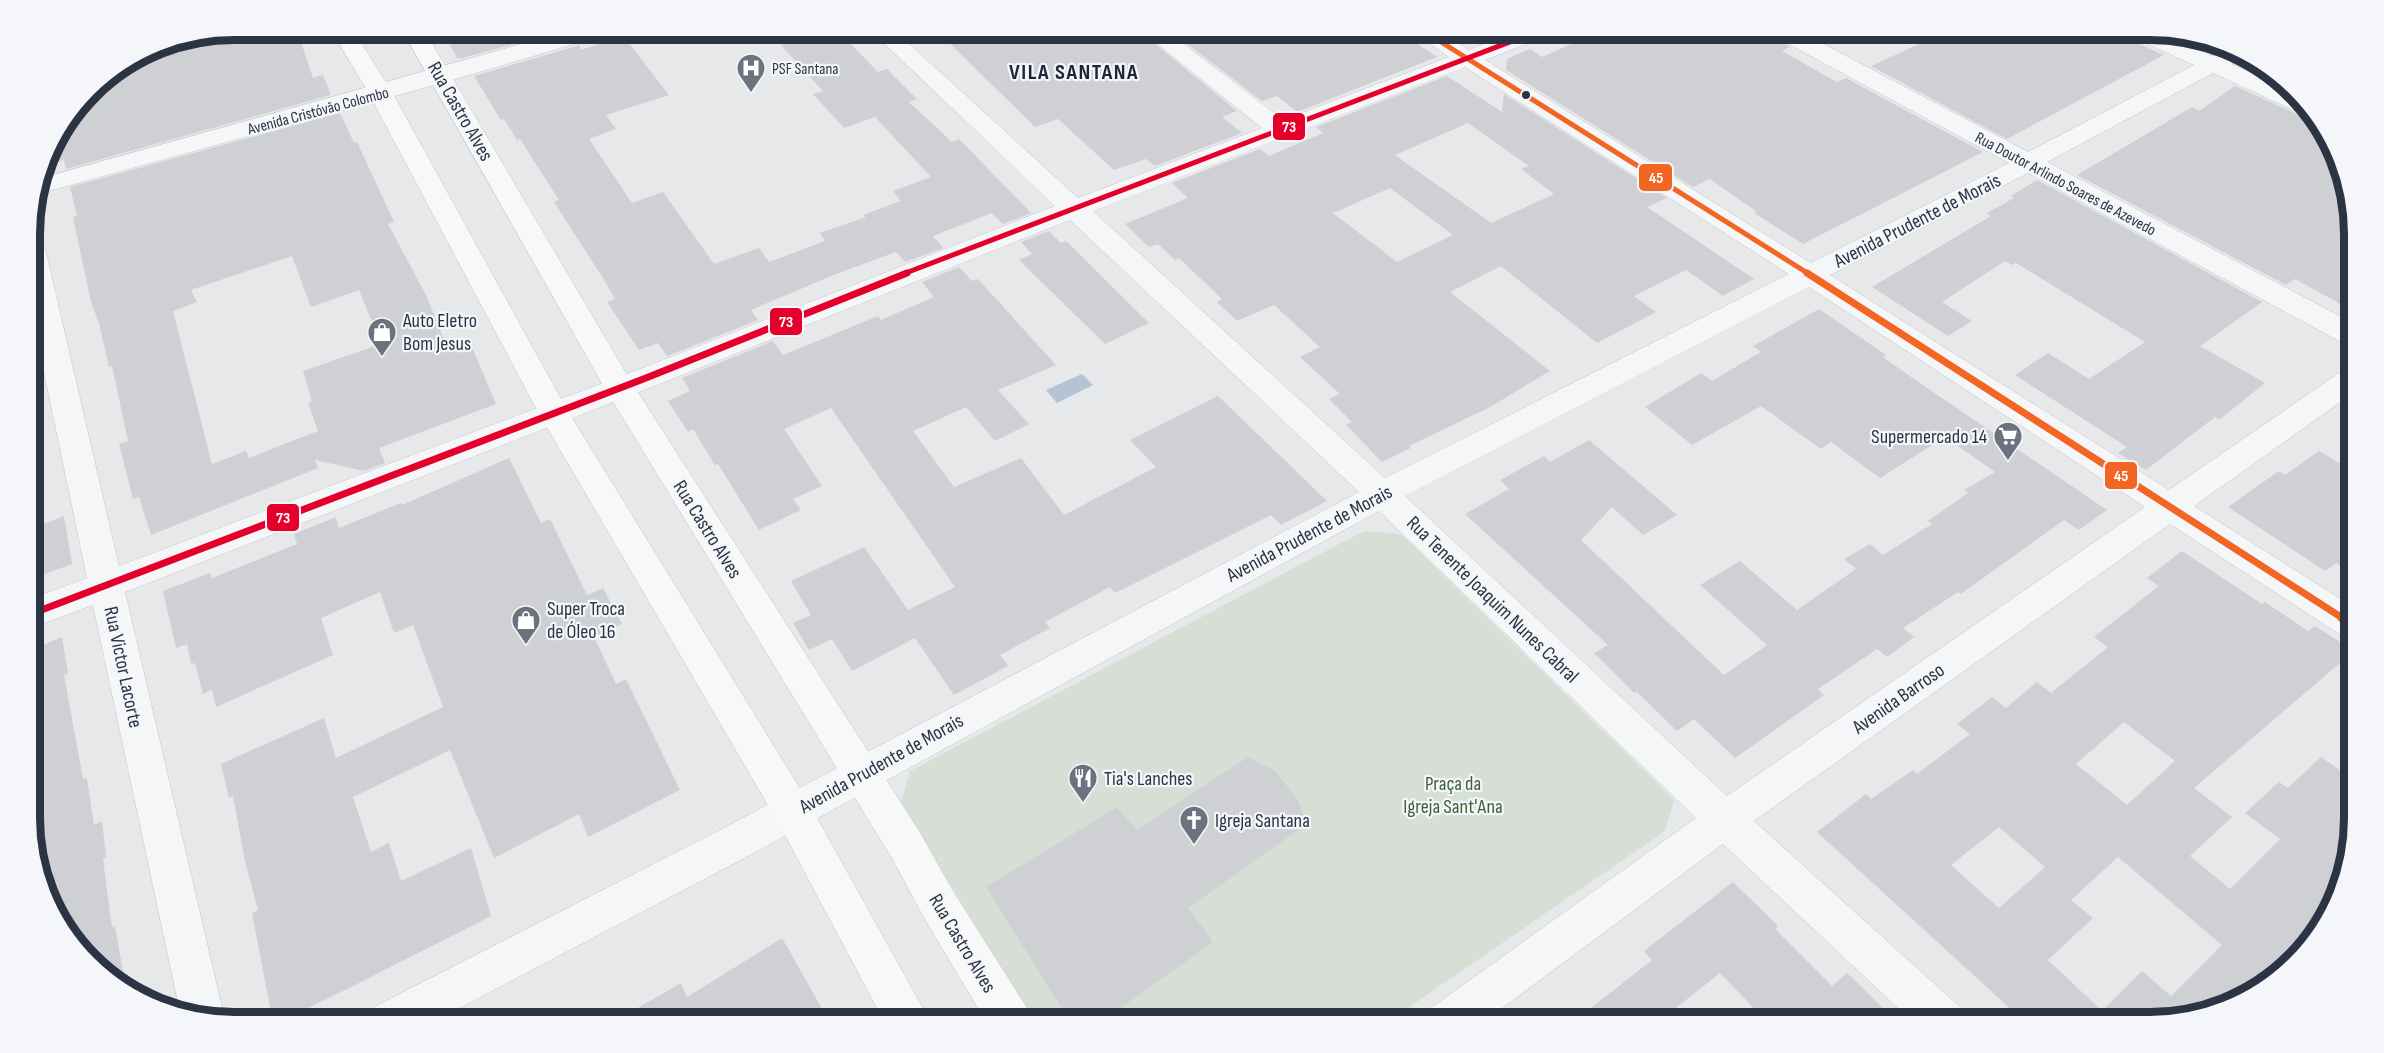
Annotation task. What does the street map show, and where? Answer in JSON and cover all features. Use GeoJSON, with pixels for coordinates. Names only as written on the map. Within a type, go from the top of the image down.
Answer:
{"type":"FeatureCollection","features":[{"type":"Feature","properties":{"kind":"main road"},"geometry":{"type":"LineString","coordinates":[[348,40],[380,92],[553,412],[793,812],[903,1012]]}},
{"type":"Feature","properties":{"kind":"main road","name":"Rua Castro Alves"},"geometry":{"type":"LineString","coordinates":[[419,40],[619,387],[908,847],[937,902],[1005,1012]]}},
{"type":"Feature","properties":{"kind":"street","name":"Avenida Cristóvão Colombo"},"geometry":{"type":"LineString","coordinates":[[47,185],[562,40]]}},
{"type":"Feature","properties":{"kind":"street","name":"Rua Tenente Joaquim Nunes Cabral"},"geometry":{"type":"LineString","coordinates":[[892,40],[1072,210],[1382,494],[1725,820],[1934,1012]]}},
{"type":"Feature","properties":{"kind":"street"},"geometry":{"type":"LineString","coordinates":[[1164,40],[1281,131]]}},
{"type":"Feature","properties":{"kind":"street"},"geometry":{"type":"LineString","coordinates":[[1438,40],[1810,275],[2344,619]]}},
{"type":"Feature","properties":{"kind":"street"},"geometry":{"type":"LineString","coordinates":[[40,610],[1515,40]]}},
{"type":"Feature","properties":{"kind":"street","name":"Rua Doutor Arlindo Soares de Azevedo"},"geometry":{"type":"LineString","coordinates":[[1799,40],[2344,331]]}},
{"type":"Feature","properties":{"kind":"street"},"geometry":{"type":"LineString","coordinates":[[2176,43],[2224,58],[2278,90]]}},
{"type":"Feature","properties":{"kind":"street","name":"Avenida Prudente de Morais"},"geometry":{"type":"LineString","coordinates":[[408,1012],[793,812],[1014,690],[1382,494],[1810,275],[2224,58]]}},
{"type":"Feature","properties":{"kind":"street","name":"Rua Victor Lacorte"},"geometry":{"type":"LineString","coordinates":[[41,296],[201,1009]]}},
{"type":"Feature","properties":{"kind":"street","name":"Avenida Barroso"},"geometry":{"type":"LineString","coordinates":[[1461,1012],[1725,820],[2344,384]]}},
{"type":"Feature","properties":{"kind":"green space","name":"Praça da Igreja Sant'Ana"},"geometry":{"type":"Polygon","coordinates":[[[1364,531],[1401,534],[1674,800],[1665,831],[1402,1012],[1027,1012],[901,803],[910,771],[1364,531]]]}},
{"type":"Feature","properties":{"kind":"water"},"geometry":{"type":"Polygon","coordinates":[[[1082,374],[1093,385],[1057,403],[1046,390],[1082,374]]]}},
{"type":"Feature","properties":{"kind":"building"},"geometry":{"type":"Polygon","coordinates":[[[235,40],[300,40],[313,78],[323,75],[331,95],[66,169],[64,160],[54,163],[73,127],[97,97],[127,73],[149,61],[197,44],[235,40]]]}},
{"type":"Feature","properties":{"kind":"building"},"geometry":{"type":"Polygon","coordinates":[[[447,40],[528,40],[463,58],[457,58],[447,40]]]}},
{"type":"Feature","properties":{"kind":"building"},"geometry":{"type":"Polygon","coordinates":[[[614,40],[626,40],[669,95],[606,115],[616,129],[589,139],[632,203],[663,192],[714,264],[759,248],[769,262],[825,241],[820,233],[866,217],[863,215],[901,201],[893,191],[931,177],[875,117],[844,128],[813,94],[823,91],[781,45],[796,40],[847,40],[878,72],[887,69],[917,99],[909,102],[952,142],[959,139],[1031,213],[1003,224],[992,213],[933,236],[943,248],[905,262],[896,252],[836,274],[751,310],[758,320],[667,356],[658,343],[639,350],[607,302],[615,299],[554,202],[559,200],[520,139],[517,140],[504,119],[501,120],[474,76],[580,45],[580,50],[614,40]]]}},
{"type":"Feature","properties":{"kind":"building"},"geometry":{"type":"Polygon","coordinates":[[[946,40],[1150,40],[1237,111],[1222,117],[1242,133],[1155,166],[1146,159],[1114,170],[1058,119],[1035,127],[946,40]]]}},
{"type":"Feature","properties":{"kind":"building"},"geometry":{"type":"Polygon","coordinates":[[[1182,40],[1304,40],[1304,43],[1312,40],[1412,40],[1437,57],[1297,112],[1277,96],[1262,101],[1182,40]]]}},
{"type":"Feature","properties":{"kind":"building"},"geometry":{"type":"Polygon","coordinates":[[[1580,40],[1777,40],[1790,47],[1782,51],[1837,82],[1846,78],[1983,152],[1803,244],[1754,213],[1757,212],[1710,179],[1693,187],[1506,70],[1507,59],[1530,49],[1542,57],[1580,40]]]}},
{"type":"Feature","properties":{"kind":"building"},"geometry":{"type":"Polygon","coordinates":[[[1928,40],[2130,40],[2164,55],[2007,139],[1871,66],[1928,40]]]}},
{"type":"Feature","properties":{"kind":"building"},"geometry":{"type":"Polygon","coordinates":[[[1447,76],[1502,112],[1504,94],[1667,198],[1647,207],[1754,279],[1723,296],[1686,270],[1634,296],[1656,312],[1597,343],[1501,266],[1450,292],[1550,371],[1490,407],[1409,446],[1411,448],[1382,462],[1346,425],[1352,422],[1329,399],[1340,394],[1300,357],[1320,347],[1274,305],[1237,321],[1217,302],[1222,299],[1179,258],[1175,260],[1158,244],[1149,247],[1125,224],[1188,198],[1172,183],[1260,149],[1269,156],[1323,133],[1316,127],[1447,76]],[[1468,123],[1395,155],[1491,223],[1554,194],[1521,169],[1529,166],[1468,123]],[[1390,188],[1333,213],[1397,262],[1453,235],[1390,188]]]}},
{"type":"Feature","properties":{"kind":"building"},"geometry":{"type":"Polygon","coordinates":[[[2235,86],[2303,117],[2329,161],[2337,185],[2344,235],[2344,306],[2295,279],[2286,285],[2077,175],[2192,107],[2199,111],[2235,86]]]}},
{"type":"Feature","properties":{"kind":"building"},"geometry":{"type":"Polygon","coordinates":[[[340,113],[354,143],[357,142],[394,222],[388,224],[427,297],[449,352],[471,345],[496,404],[379,448],[385,463],[364,471],[315,460],[318,468],[151,535],[139,497],[133,499],[119,444],[128,441],[112,366],[109,367],[99,323],[91,302],[73,217],[77,216],[70,187],[340,113]],[[292,256],[191,290],[197,302],[173,311],[212,464],[246,451],[249,458],[318,431],[308,403],[312,401],[303,371],[381,344],[359,290],[311,307],[292,256]]]}},
{"type":"Feature","properties":{"kind":"building"},"geometry":{"type":"Polygon","coordinates":[[[2037,180],[2262,302],[2200,346],[2265,383],[2219,420],[2215,417],[2146,470],[2118,453],[2127,447],[2015,375],[2048,353],[2089,379],[2145,342],[2016,263],[2012,265],[2005,261],[1942,302],[1972,321],[1948,336],[1872,287],[1991,216],[1987,213],[2014,198],[2011,196],[2037,180]]]}},
{"type":"Feature","properties":{"kind":"building"},"geometry":{"type":"Polygon","coordinates":[[[1049,231],[1061,243],[1066,241],[1149,323],[1105,344],[1019,260],[1032,254],[1021,242],[1049,231]]]}},
{"type":"Feature","properties":{"kind":"building"},"geometry":{"type":"Polygon","coordinates":[[[959,267],[972,281],[978,279],[1056,365],[998,390],[1029,424],[995,441],[966,407],[913,431],[954,487],[1021,458],[1064,515],[1156,467],[1130,440],[1218,396],[1327,501],[1281,525],[1271,515],[1115,593],[1110,587],[1045,622],[1050,628],[1000,655],[1008,666],[954,695],[915,638],[852,671],[832,639],[809,650],[793,623],[811,615],[791,581],[864,547],[908,610],[955,587],[831,408],[784,429],[822,486],[793,499],[801,510],[759,530],[718,464],[715,465],[693,429],[688,432],[668,401],[690,391],[682,378],[773,341],[783,355],[878,316],[881,320],[934,297],[922,282],[959,267]]]}},
{"type":"Feature","properties":{"kind":"building"},"geometry":{"type":"Polygon","coordinates":[[[1819,309],[1886,355],[1883,357],[1911,377],[2107,510],[2079,530],[2064,520],[1961,594],[1958,592],[1903,628],[1914,637],[1887,657],[1877,649],[1818,689],[1824,695],[1735,758],[1694,719],[1677,731],[1637,692],[1634,693],[1594,653],[1608,645],[1465,514],[1509,489],[1500,480],[1544,456],[1550,462],[1589,440],[1677,515],[1643,535],[1612,507],[1581,540],[1724,675],[1767,645],[1700,585],[1740,561],[1797,610],[1856,569],[1844,559],[1870,544],[1883,555],[1932,524],[1928,521],[1968,493],[1964,490],[1995,472],[1945,437],[1880,478],[1831,442],[1821,449],[1761,406],[1692,445],[1645,407],[1701,373],[1712,381],[1761,352],[1753,346],[1819,309]]]}},
{"type":"Feature","properties":{"kind":"building"},"geometry":{"type":"Polygon","coordinates":[[[2319,451],[2339,463],[2344,458],[2344,569],[2336,563],[2325,571],[2228,507],[2279,471],[2285,475],[2319,451]]]}},
{"type":"Feature","properties":{"kind":"building"},"geometry":{"type":"Polygon","coordinates":[[[509,458],[541,523],[550,519],[587,595],[603,588],[622,624],[594,637],[616,684],[626,679],[680,790],[588,837],[579,814],[494,858],[450,750],[353,797],[371,852],[389,843],[401,881],[471,848],[491,916],[300,1012],[271,1012],[252,913],[258,910],[245,861],[233,796],[229,798],[221,764],[324,718],[336,758],[443,707],[413,625],[394,633],[380,592],[321,618],[333,655],[216,707],[212,690],[203,694],[195,663],[191,664],[187,644],[176,648],[163,591],[210,573],[212,578],[297,544],[294,534],[336,517],[339,528],[401,503],[402,505],[509,458]]]}},
{"type":"Feature","properties":{"kind":"building"},"geometry":{"type":"Polygon","coordinates":[[[64,516],[72,564],[40,576],[40,525],[64,516]]]}},
{"type":"Feature","properties":{"kind":"building"},"geometry":{"type":"Polygon","coordinates":[[[2182,551],[2262,604],[2265,602],[2308,631],[2315,626],[2344,645],[2344,660],[2194,788],[2232,817],[2190,856],[2230,889],[2280,839],[2245,813],[2279,782],[2288,788],[2321,757],[2344,773],[2344,818],[2340,856],[2329,892],[2311,926],[2277,964],[2257,980],[2212,1002],[2187,1009],[2162,1012],[2014,1012],[1817,832],[1866,794],[1871,799],[1913,770],[1917,774],[1970,734],[1957,724],[1992,697],[2006,708],[2037,682],[2051,693],[2108,647],[2094,637],[2159,586],[2147,578],[2182,551]],[[2124,722],[2076,764],[2127,805],[2175,761],[2124,722]],[[1999,827],[1951,865],[1999,908],[2045,867],[1999,827]],[[2118,857],[2071,900],[2093,918],[2048,960],[2102,1011],[2142,971],[2171,996],[2222,945],[2118,857]]]}},
{"type":"Feature","properties":{"kind":"building"},"geometry":{"type":"Polygon","coordinates":[[[62,637],[68,673],[64,675],[83,779],[87,778],[94,825],[102,821],[106,857],[103,859],[112,928],[115,926],[124,977],[97,956],[81,936],[55,892],[47,868],[40,818],[40,646],[62,637]]]}},
{"type":"Feature","properties":{"kind":"building"},"geometry":{"type":"Polygon","coordinates":[[[1248,757],[1275,771],[1298,800],[1306,824],[1188,908],[1213,942],[1114,1012],[1064,1012],[986,887],[1117,807],[1137,830],[1248,757]]]}},
{"type":"Feature","properties":{"kind":"building"},"geometry":{"type":"Polygon","coordinates":[[[1733,882],[1778,926],[1775,929],[1832,986],[1847,973],[1887,1012],[1757,1012],[1720,973],[1671,1012],[1586,1012],[1652,960],[1644,951],[1733,882]]]}},
{"type":"Feature","properties":{"kind":"building"},"geometry":{"type":"Polygon","coordinates":[[[782,938],[824,1012],[631,1012],[681,983],[687,997],[782,938]]]}},
{"type":"Feature","properties":{"kind":"transit line","name":"45"},"geometry":{"type":"LineString","coordinates":[[1438,40],[1810,275],[2344,619]]}},
{"type":"Feature","properties":{"kind":"transit line","name":"73"},"geometry":{"type":"LineString","coordinates":[[40,610],[646,378],[914,270],[1515,40]]}},
{"type":"Feature","properties":{"kind":"place","name":"PSF Santana"},"geometry":{"type":"Point","coordinates":[751,94]}},
{"type":"Feature","properties":{"kind":"place","name":"Auto Eletro Bom Jesus"},"geometry":{"type":"Point","coordinates":[382,358]}},
{"type":"Feature","properties":{"kind":"place","name":"Supermercado 14"},"geometry":{"type":"Point","coordinates":[2008,462]}},
{"type":"Feature","properties":{"kind":"place","name":"Super Troca de Óleo 16"},"geometry":{"type":"Point","coordinates":[526,646]}},
{"type":"Feature","properties":{"kind":"place","name":"Tia's Lanches"},"geometry":{"type":"Point","coordinates":[1083,804]}},
{"type":"Feature","properties":{"kind":"place","name":"Igreja Santana"},"geometry":{"type":"Point","coordinates":[1194,846]}},
{"type":"Feature","properties":{"kind":"district","name":"VILA SANTANA"},"geometry":{"type":"Point","coordinates":[1074,71]}}]}
